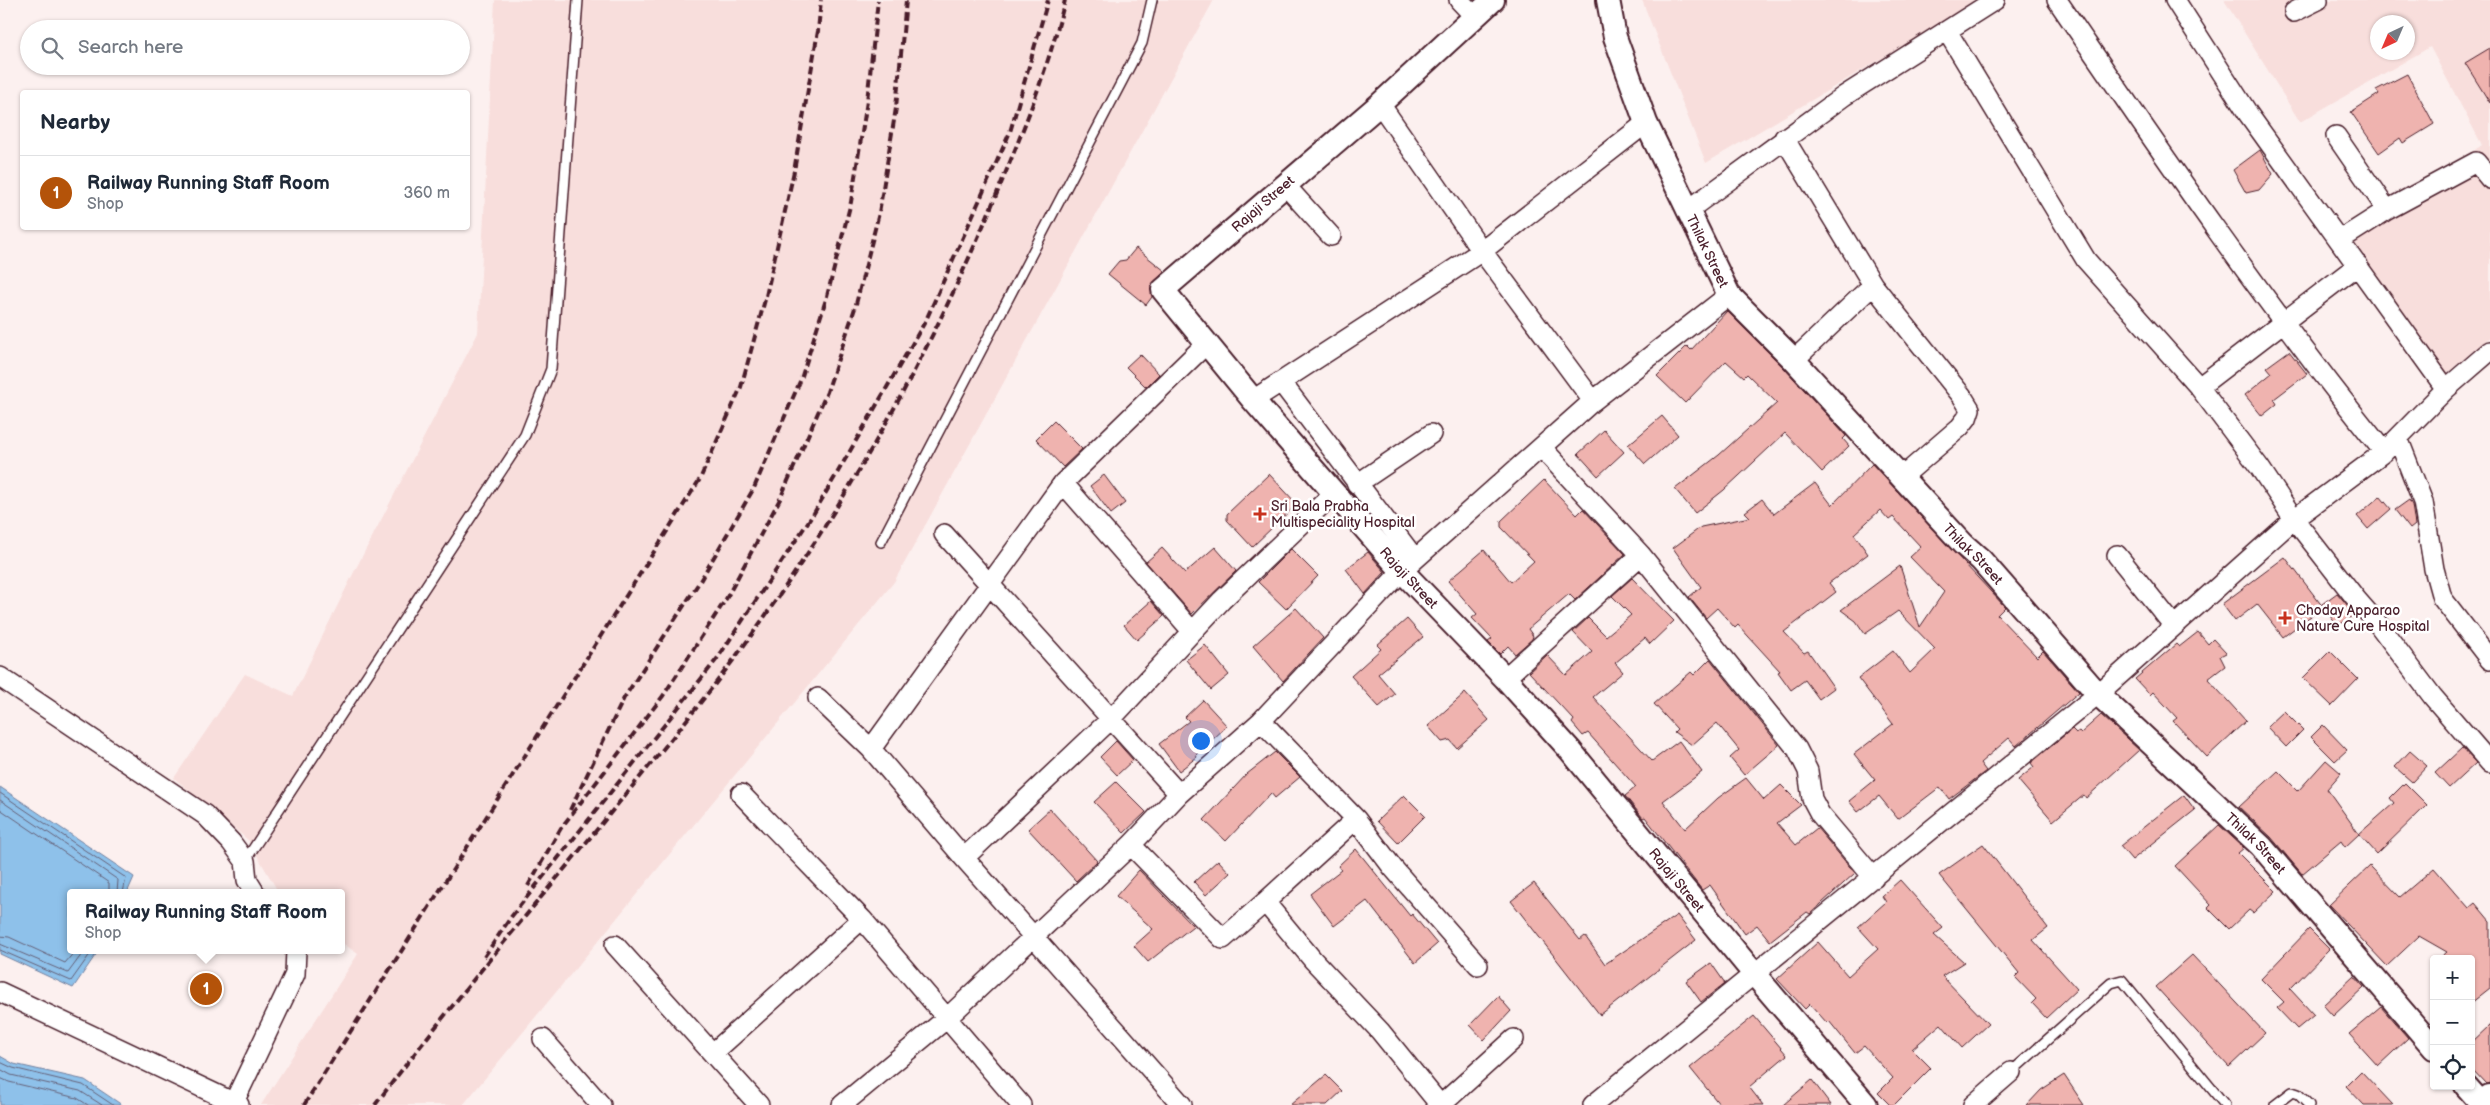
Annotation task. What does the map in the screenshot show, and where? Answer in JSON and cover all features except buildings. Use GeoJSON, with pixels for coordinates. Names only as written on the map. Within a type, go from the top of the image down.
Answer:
{"type":"FeatureCollection","features":[{"type":"Feature","properties":{"kind":"main road"},"geometry":{"type":"LineString","coordinates":[[2482,1105],[2490,1098]]}},
{"type":"Feature","properties":{"kind":"street"},"geometry":{"type":"LineString","coordinates":[[1459,0],[1475,17]]}},
{"type":"Feature","properties":{"kind":"street","name":"Rajaji Street"},"geometry":{"type":"LineString","coordinates":[[1494,0],[1380,104],[1163,290],[1253,400],[1334,493],[1408,565],[1570,750],[1755,975],[1866,1105]]}},
{"type":"Feature","properties":{"kind":"street","name":"Thilak Street"},"geometry":{"type":"LineString","coordinates":[[1608,0],[1614,37],[1646,123],[1729,295],[1794,360],[1962,544],[1981,560],[2098,694],[2261,846],[2431,1045]]}},
{"type":"Feature","properties":{"kind":"street"},"geometry":{"type":"LineString","coordinates":[[1687,211],[1784,138],[1844,96],[1995,0]]}},
{"type":"Feature","properties":{"kind":"street"},"geometry":{"type":"LineString","coordinates":[[2057,0],[2188,193],[2284,324],[2384,452]]}},
{"type":"Feature","properties":{"kind":"street"},"geometry":{"type":"LineString","coordinates":[[2175,0],[2248,115],[2446,389]]}},
{"type":"Feature","properties":{"kind":"street"},"geometry":{"type":"LineString","coordinates":[[2294,12],[2318,0]]}},
{"type":"Feature","properties":{"kind":"street"},"geometry":{"type":"LineString","coordinates":[[1947,31],[2086,260],[2198,387],[2260,468],[2294,519],[2433,697],[2490,763]]}},
{"type":"Feature","properties":{"kind":"street"},"geometry":{"type":"LineString","coordinates":[[1380,104],[1482,251],[1593,401]]}},
{"type":"Feature","properties":{"kind":"street"},"geometry":{"type":"LineString","coordinates":[[1253,400],[1482,251],[1646,123]]}},
{"type":"Feature","properties":{"kind":"street"},"geometry":{"type":"LineString","coordinates":[[2336,136],[2387,210]]}},
{"type":"Feature","properties":{"kind":"street"},"geometry":{"type":"LineString","coordinates":[[1784,138],[1873,285],[1962,396],[1970,409],[1967,418],[1960,427],[1902,478]]}},
{"type":"Feature","properties":{"kind":"street"},"geometry":{"type":"LineString","coordinates":[[2340,240],[2387,210],[2476,162],[2490,179]]}},
{"type":"Feature","properties":{"kind":"street"},"geometry":{"type":"LineString","coordinates":[[1285,185],[1331,236]]}},
{"type":"Feature","properties":{"kind":"street"},"geometry":{"type":"LineString","coordinates":[[2198,387],[2284,324],[2358,265]]}},
{"type":"Feature","properties":{"kind":"street"},"geometry":{"type":"LineString","coordinates":[[1794,360],[1873,285]]}},
{"type":"Feature","properties":{"kind":"street"},"geometry":{"type":"LineString","coordinates":[[842,1105],[946,1018],[1131,845],[1179,794],[1261,721],[1408,565],[1593,401],[1729,295]]}},
{"type":"Feature","properties":{"kind":"street"},"geometry":{"type":"LineString","coordinates":[[870,749],[990,586],[1062,483],[1206,344]]}},
{"type":"Feature","properties":{"kind":"street"},"geometry":{"type":"LineString","coordinates":[[1593,1105],[2098,694],[2294,519],[2384,452],[2446,389],[2490,351]]}},
{"type":"Feature","properties":{"kind":"street"},"geometry":{"type":"LineString","coordinates":[[1281,382],[1357,484],[1408,565]]}},
{"type":"Feature","properties":{"kind":"street"},"geometry":{"type":"LineString","coordinates":[[1357,484],[1431,434]]}},
{"type":"Feature","properties":{"kind":"street"},"geometry":{"type":"LineString","coordinates":[[2398,438],[2423,502],[2434,569],[2442,598],[2490,660]]}},
{"type":"Feature","properties":{"kind":"street"},"geometry":{"type":"LineString","coordinates":[[1542,448],[1642,555],[1797,749],[1808,771],[1812,799],[1820,814],[1874,878]]}},
{"type":"Feature","properties":{"kind":"street"},"geometry":{"type":"LineString","coordinates":[[1062,483],[1192,631]]}},
{"type":"Feature","properties":{"kind":"street"},"geometry":{"type":"LineString","coordinates":[[964,858],[1112,718],[1192,631],[1334,493]]}},
{"type":"Feature","properties":{"kind":"street"},"geometry":{"type":"LineString","coordinates":[[944,534],[1179,794]]}},
{"type":"Feature","properties":{"kind":"street"},"geometry":{"type":"LineString","coordinates":[[1505,678],[1642,555]]}},
{"type":"Feature","properties":{"kind":"street"},"geometry":{"type":"LineString","coordinates":[[2117,555],[2174,626]]}},
{"type":"Feature","properties":{"kind":"street"},"geometry":{"type":"LineString","coordinates":[[0,677],[205,815],[232,842],[245,861],[247,880],[252,889]]}},
{"type":"Feature","properties":{"kind":"street"},"geometry":{"type":"LineString","coordinates":[[818,698],[870,749],[1034,936],[1176,1103]]}},
{"type":"Feature","properties":{"kind":"street"},"geometry":{"type":"LineString","coordinates":[[1261,721],[1356,818],[1393,868],[1478,966]]}},
{"type":"Feature","properties":{"kind":"street"},"geometry":{"type":"LineString","coordinates":[[741,794],[862,919],[1021,1105]]}},
{"type":"Feature","properties":{"kind":"street"},"geometry":{"type":"LineString","coordinates":[[1131,845],[1223,939],[1356,818]]}},
{"type":"Feature","properties":{"kind":"street"},"geometry":{"type":"LineString","coordinates":[[1265,902],[1314,960],[1380,1031],[1440,1105],[1514,1039]]}},
{"type":"Feature","properties":{"kind":"street"},"geometry":{"type":"LineString","coordinates":[[712,1053],[862,919]]}},
{"type":"Feature","properties":{"kind":"street"},"geometry":{"type":"LineString","coordinates":[[615,945],[759,1105]]}},
{"type":"Feature","properties":{"kind":"street"},"geometry":{"type":"LineString","coordinates":[[0,992],[236,1104],[295,974],[296,954]]}},
{"type":"Feature","properties":{"kind":"street"},"geometry":{"type":"LineString","coordinates":[[543,1039],[601,1105]]}},
{"type":"Feature","properties":{"kind":"street"},"geometry":{"type":"LineString","coordinates":[[1974,1105],[2012,1072]]}},
{"type":"Feature","properties":{"kind":"street"},"geometry":{"type":"LineString","coordinates":[[2469,1090],[2482,1105]]}},
{"type":"Feature","properties":{"kind":"lane"},"geometry":{"type":"LineString","coordinates":[[245,861],[525,435],[551,369],[578,0]]}},
{"type":"Feature","properties":{"kind":"lane"},"geometry":{"type":"LineString","coordinates":[[881,542],[1142,43],[1152,0]]}},
{"type":"Feature","properties":{"kind":"lane"},"geometry":{"type":"LineString","coordinates":[[2012,1072],[2111,983],[2122,980],[2225,1105]]}},
{"type":"Feature","properties":{"kind":"lane"},"geometry":{"type":"LineString","coordinates":[[2275,1105],[2292,1092],[2298,1094],[2309,1105]]}},
{"type":"Feature","properties":{"kind":"shaded area"},"geometry":{"type":"Polygon","coordinates":[[[495,0],[1214,0],[894,582],[463,1105],[261,1105],[358,954],[345,945],[345,889],[277,889],[248,840],[174,778],[245,674],[293,696],[353,574],[478,333],[495,0]]]}},
{"type":"Feature","properties":{"kind":"shaded area"},"geometry":{"type":"Polygon","coordinates":[[[1642,0],[1980,0],[1706,163],[1642,0]]]}},
{"type":"Feature","properties":{"kind":"shaded area"},"geometry":{"type":"Polygon","coordinates":[[[2224,0],[2490,0],[2490,337],[2446,374],[2335,247],[2482,145],[2430,47],[2415,56],[2415,15],[2370,15],[2370,60],[2407,60],[2300,122],[2224,0]]]}},
{"type":"Feature","properties":{"kind":"water"},"geometry":{"type":"Polygon","coordinates":[[[0,787],[134,877],[129,889],[67,889],[67,954],[96,954],[73,988],[0,954],[0,787]]]}},
{"type":"Feature","properties":{"kind":"water"},"geometry":{"type":"Polygon","coordinates":[[[0,1056],[14,1064],[85,1080],[122,1105],[0,1105],[0,1056]]]}},
{"type":"Feature","properties":{"kind":"railway"},"geometry":{"type":"LineString","coordinates":[[304,1105],[700,479],[741,387],[766,296],[794,171],[818,31],[821,0]]}},
{"type":"Feature","properties":{"kind":"railway"},"geometry":{"type":"LineString","coordinates":[[570,810],[624,698],[700,581],[754,488],[801,379],[827,296],[851,202],[867,101],[878,0]]}},
{"type":"Feature","properties":{"kind":"railway"},"geometry":{"type":"LineString","coordinates":[[528,886],[561,828],[663,696],[726,599],[780,499],[827,392],[855,308],[879,213],[896,108],[906,0]]}},
{"type":"Feature","properties":{"kind":"railway"},"geometry":{"type":"LineString","coordinates":[[484,957],[511,917],[717,659],[814,513],[926,320],[1010,132],[1048,0]]}},
{"type":"Feature","properties":{"kind":"railway"},"geometry":{"type":"LineString","coordinates":[[375,1105],[457,1000],[715,684],[770,609],[842,499],[907,384],[966,265],[1033,104],[1065,0]]}},
{"type":"Feature","properties":{"kind":"place","name":"Sri Bala Prabha Multispeciality Hospital"},"geometry":{"type":"Point","coordinates":[1260,514]}},
{"type":"Feature","properties":{"kind":"place","name":"Choday Apparao Nature Cure Hospital"},"geometry":{"type":"Point","coordinates":[2285,618]}},
{"type":"Feature","properties":{"kind":"place","name":"Railway Running Staff Room"},"geometry":{"type":"Point","coordinates":[206,989]}}]}
